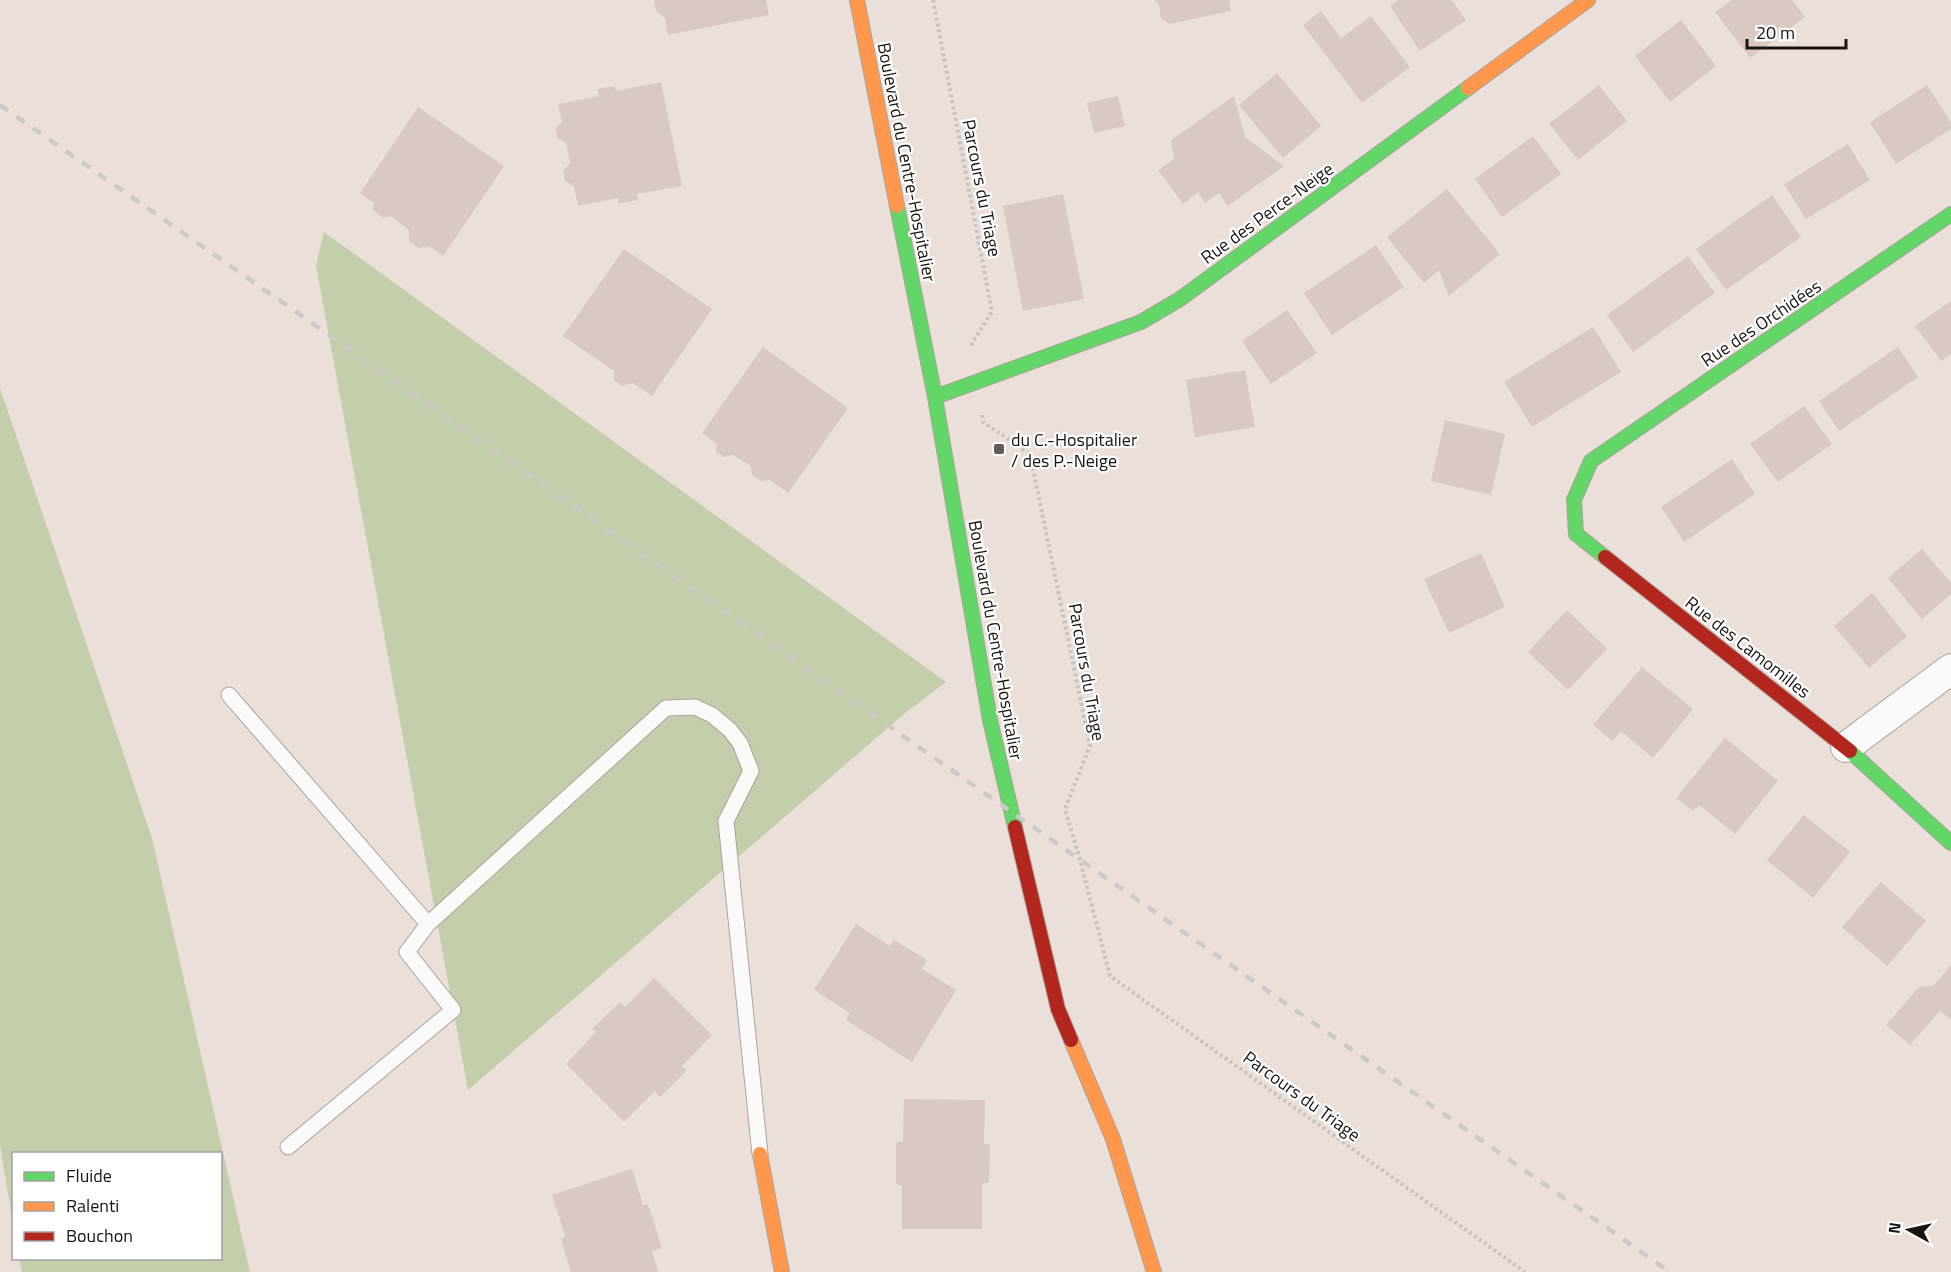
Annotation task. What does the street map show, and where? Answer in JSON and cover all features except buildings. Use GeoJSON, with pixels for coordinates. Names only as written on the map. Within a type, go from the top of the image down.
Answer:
{"type":"FeatureCollection","features":[{"type":"Feature","properties":{"kind":"street","name":"Boulevard du Centre-Hospitalier"},"geometry":{"type":"LineString","coordinates":[[857,0],[935,397],[990,720],[1058,1009],[1113,1139],[1154,1272]]}},
{"type":"Feature","properties":{"kind":"street","name":"Rue des Perce-Neige"},"geometry":{"type":"LineString","coordinates":[[935,397],[1141,322],[1180,299],[1588,0]]}},
{"type":"Feature","properties":{"kind":"street","name":"Rue des Orchidées"},"geometry":{"type":"LineString","coordinates":[[1591,461],[1951,214]]}},
{"type":"Feature","properties":{"kind":"street","name":"Rue des Camomilles"},"geometry":{"type":"LineString","coordinates":[[1591,461],[1575,500],[1576,534],[1846,747],[1951,843]]}},
{"type":"Feature","properties":{"kind":"street"},"geometry":{"type":"LineString","coordinates":[[1846,747],[1951,669]]}},
{"type":"Feature","properties":{"kind":"street"},"geometry":{"type":"LineString","coordinates":[[760,1154],[782,1272]]}},
{"type":"Feature","properties":{"kind":"lane"},"geometry":{"type":"LineString","coordinates":[[229,695],[428,924]]}},
{"type":"Feature","properties":{"kind":"lane"},"geometry":{"type":"LineString","coordinates":[[288,1147],[453,1010],[407,952],[428,924],[666,708],[694,708],[712,715],[730,730],[740,743],[751,771],[726,821],[760,1154]]}},
{"type":"Feature","properties":{"kind":"path","name":"Parcours du Triage"},"geometry":{"type":"LineString","coordinates":[[933,0],[992,312],[972,343],[983,422],[1030,454],[1090,746],[1065,809],[1110,976],[1525,1272]]}},
{"type":"Feature","properties":{"kind":"green space"},"geometry":{"type":"Polygon","coordinates":[[[324,232],[946,682],[904,714],[468,1090],[316,266],[324,232]]]}},
{"type":"Feature","properties":{"kind":"green space"},"geometry":{"type":"Polygon","coordinates":[[[0,388],[152,838],[250,1272],[22,1272],[19,1260],[222,1260],[222,1152],[12,1152],[12,1218],[0,1145],[0,388]]]}},
{"type":"Feature","properties":{"kind":"railway"},"geometry":{"type":"LineString","coordinates":[[0,105],[1670,1272]]}},
{"type":"Feature","properties":{"kind":"traffic: fast"},"geometry":{"type":"LineString","coordinates":[[935,397],[1141,322],[1180,299],[1468,88]]}},
{"type":"Feature","properties":{"kind":"traffic: fast"},"geometry":{"type":"LineString","coordinates":[[897,206],[935,397],[990,720],[1015,827]]}},
{"type":"Feature","properties":{"kind":"traffic: fast"},"geometry":{"type":"LineString","coordinates":[[1605,557],[1576,534],[1574,500],[1591,461],[1951,214]]}},
{"type":"Feature","properties":{"kind":"traffic: fast"},"geometry":{"type":"LineString","coordinates":[[1850,751],[1951,843]]}},
{"type":"Feature","properties":{"kind":"traffic: slow"},"geometry":{"type":"LineString","coordinates":[[857,0],[897,206]]}},
{"type":"Feature","properties":{"kind":"traffic: slow"},"geometry":{"type":"LineString","coordinates":[[1468,88],[1588,0]]}},
{"type":"Feature","properties":{"kind":"traffic: slow"},"geometry":{"type":"LineString","coordinates":[[1071,1040],[1113,1139],[1154,1272]]}},
{"type":"Feature","properties":{"kind":"traffic: slow"},"geometry":{"type":"LineString","coordinates":[[760,1154],[782,1272]]}},
{"type":"Feature","properties":{"kind":"traffic: jam"},"geometry":{"type":"LineString","coordinates":[[1605,557],[1850,751]]}},
{"type":"Feature","properties":{"kind":"traffic: jam"},"geometry":{"type":"LineString","coordinates":[[1015,827],[1058,1009],[1071,1040]]}},
{"type":"Feature","properties":{"kind":"place","name":"du C.-Hospitalier / des P.-Neige"},"geometry":{"type":"Point","coordinates":[999,449]}}]}
